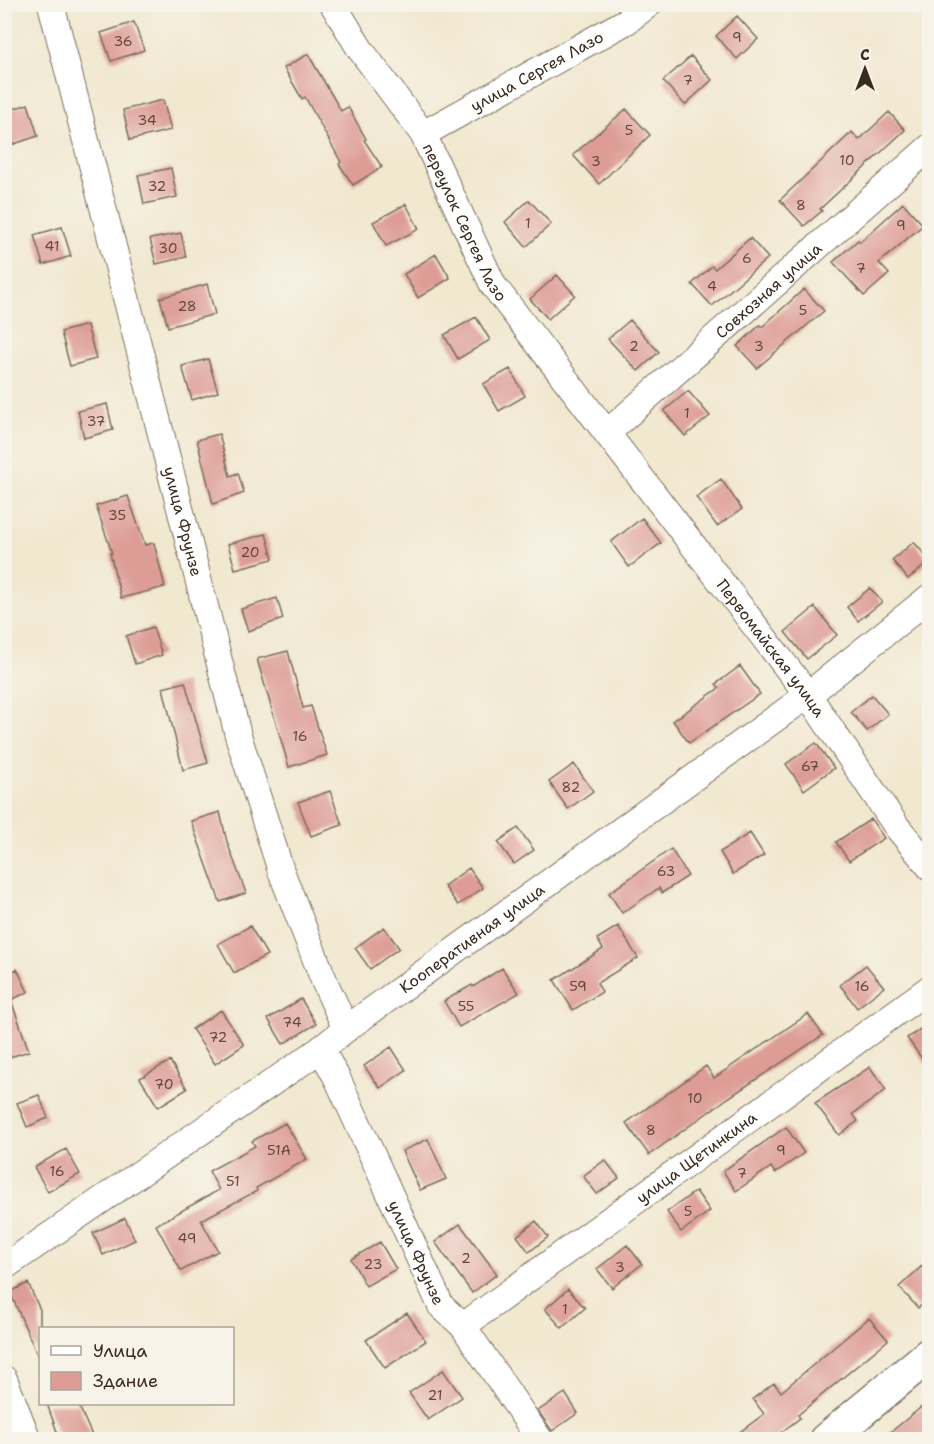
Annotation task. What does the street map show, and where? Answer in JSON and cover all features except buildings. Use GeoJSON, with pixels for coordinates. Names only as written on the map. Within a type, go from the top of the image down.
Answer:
{"type":"FeatureCollection","features":[{"type":"Feature","properties":{"kind":"main road"},"geometry":{"type":"LineString","coordinates":[[826,1440],[930,1354]]}},
{"type":"Feature","properties":{"kind":"street","name":"улица Фрунзе"},"geometry":{"type":"LineString","coordinates":[[51,4],[238,735],[280,871],[346,1029]]}},
{"type":"Feature","properties":{"kind":"street","name":"переулок Сергея Лазо"},"geometry":{"type":"LineString","coordinates":[[333,4],[360,49],[423,134],[493,285],[608,432]]}},
{"type":"Feature","properties":{"kind":"street","name":"улица Сергея Лазо"},"geometry":{"type":"LineString","coordinates":[[423,134],[627,21],[649,4]]}},
{"type":"Feature","properties":{"kind":"street","name":"Совхозная улица"},"geometry":{"type":"LineString","coordinates":[[608,432],[930,147]]}},
{"type":"Feature","properties":{"kind":"street","name":"Первомайская улица"},"geometry":{"type":"LineString","coordinates":[[608,432],[808,695],[897,827],[930,867]]}},
{"type":"Feature","properties":{"kind":"street","name":"Кооперативная улица"},"geometry":{"type":"LineString","coordinates":[[6,1260],[321,1049],[808,695],[930,597]]}},
{"type":"Feature","properties":{"kind":"street","name":"улица Щетинкина"},"geometry":{"type":"LineString","coordinates":[[463,1326],[930,988]]}},
{"type":"Feature","properties":{"kind":"street","name":"улица Фрунзе"},"geometry":{"type":"LineString","coordinates":[[321,1049],[338,1080],[441,1306],[463,1326],[540,1440]]}},
{"type":"Feature","properties":{"kind":"street"},"geometry":{"type":"LineString","coordinates":[[4,1379],[28,1440]]}}]}
